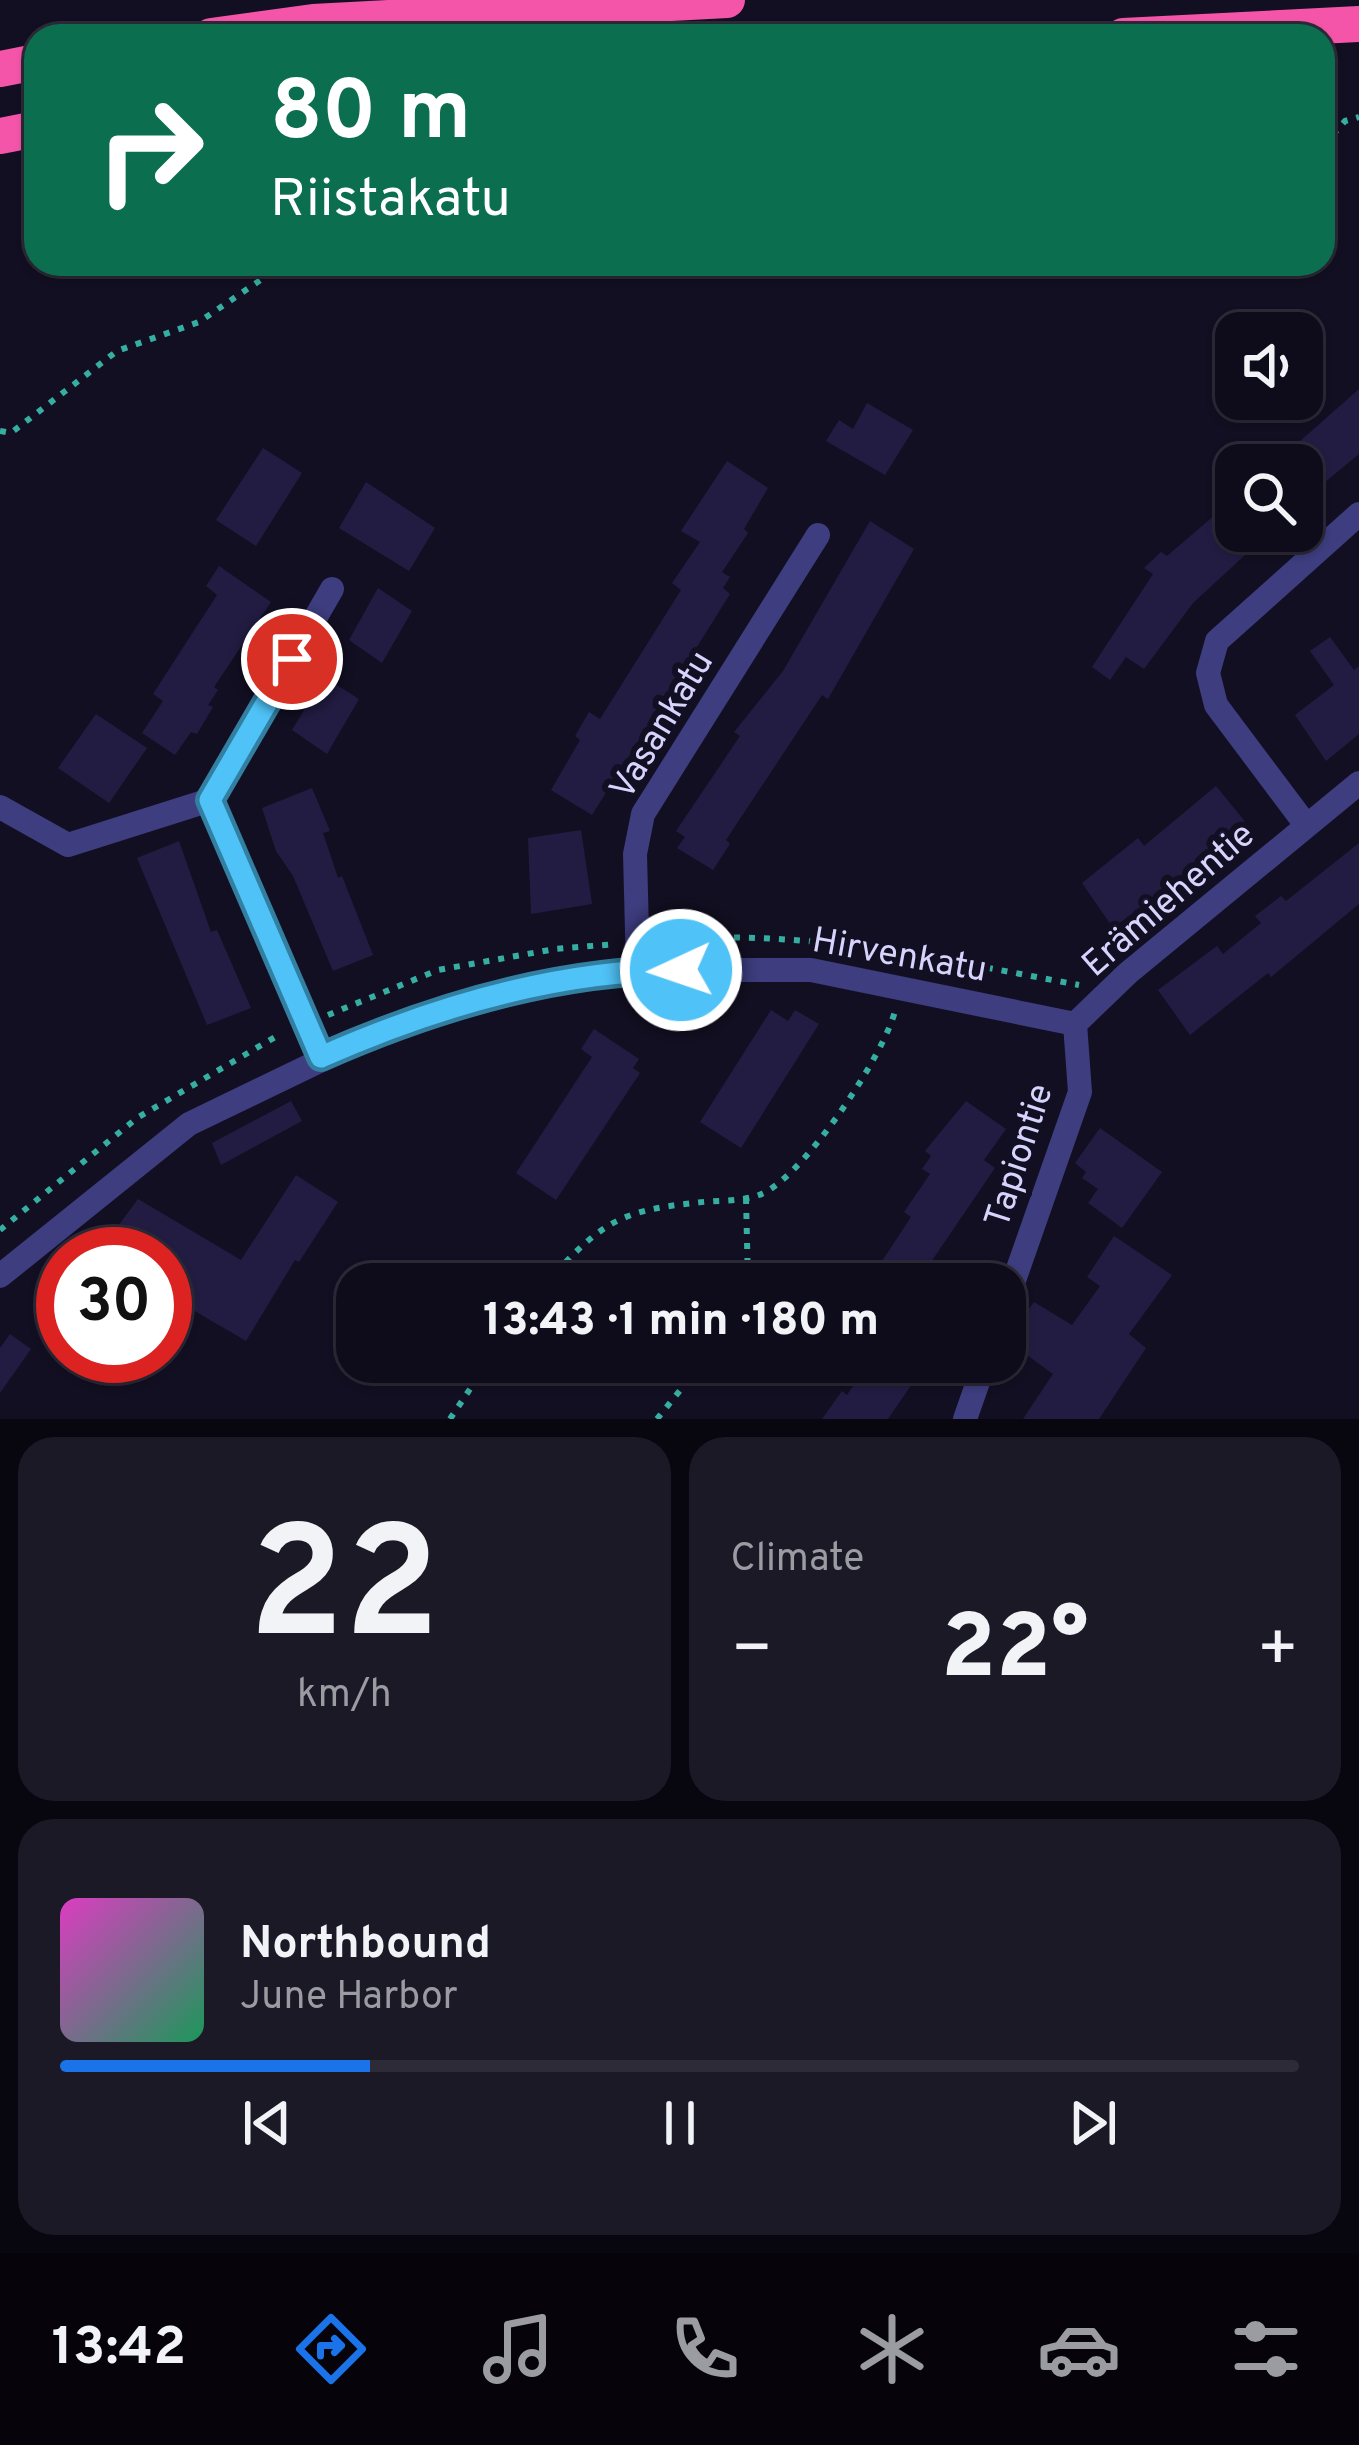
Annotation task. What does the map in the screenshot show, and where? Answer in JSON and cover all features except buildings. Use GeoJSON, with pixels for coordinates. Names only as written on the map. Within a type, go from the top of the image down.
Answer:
{"type":"FeatureCollection","features":[{"type":"Feature","properties":{"kind":"highway"},"geometry":{"type":"LineString","coordinates":[[298,24],[727,0]]}},
{"type":"Feature","properties":{"kind":"street","name":"Erämiehentie"},"geometry":{"type":"LineString","coordinates":[[1306,825],[1216,705],[1208,673],[1217,641],[1359,514]]}},
{"type":"Feature","properties":{"kind":"street","name":"Vasankatu"},"geometry":{"type":"LineString","coordinates":[[638,970],[635,854],[643,814],[818,535]]}},
{"type":"Feature","properties":{"kind":"street"},"geometry":{"type":"LineString","coordinates":[[0,807],[68,844],[210,800],[332,589]]}},
{"type":"Feature","properties":{"kind":"street","name":"Erämiehentie"},"geometry":{"type":"LineString","coordinates":[[1076,1024],[1359,783]]}},
{"type":"Feature","properties":{"kind":"street"},"geometry":{"type":"LineString","coordinates":[[210,800],[321,1057]]}},
{"type":"Feature","properties":{"kind":"street","name":"Hirvenkatu"},"geometry":{"type":"LineString","coordinates":[[0,1276],[189,1124],[392,1025],[532,988],[638,970],[811,970],[1076,1024]]}},
{"type":"Feature","properties":{"kind":"street","name":"Tapiontie"},"geometry":{"type":"LineString","coordinates":[[1020,1263],[1080,1092],[1076,1024]]}},
{"type":"Feature","properties":{"kind":"street"},"geometry":{"type":"LineString","coordinates":[[965,1419],[978,1383]]}},
{"type":"Feature","properties":{"kind":"path"},"geometry":{"type":"LineString","coordinates":[[0,430],[11,434],[117,351],[199,322],[266,276]]}},
{"type":"Feature","properties":{"kind":"path"},"geometry":{"type":"LineString","coordinates":[[565,1263],[588,1238],[640,1209],[758,1196],[790,1177],[843,1108],[894,1018],[900,986]]}},
{"type":"Feature","properties":{"kind":"path"},"geometry":{"type":"LineString","coordinates":[[746,1197],[748,1263]]}},
{"type":"Feature","properties":{"kind":"path"},"geometry":{"type":"LineString","coordinates":[[450,1419],[474,1383]]}},
{"type":"Feature","properties":{"kind":"path"},"geometry":{"type":"LineString","coordinates":[[657,1419],[686,1383]]}},
{"type":"Feature","properties":{"kind":"route"},"geometry":{"type":"LineString","coordinates":[[292,659],[210,800],[321,1057],[392,1025],[532,988],[638,970],[681,970]]}}]}
